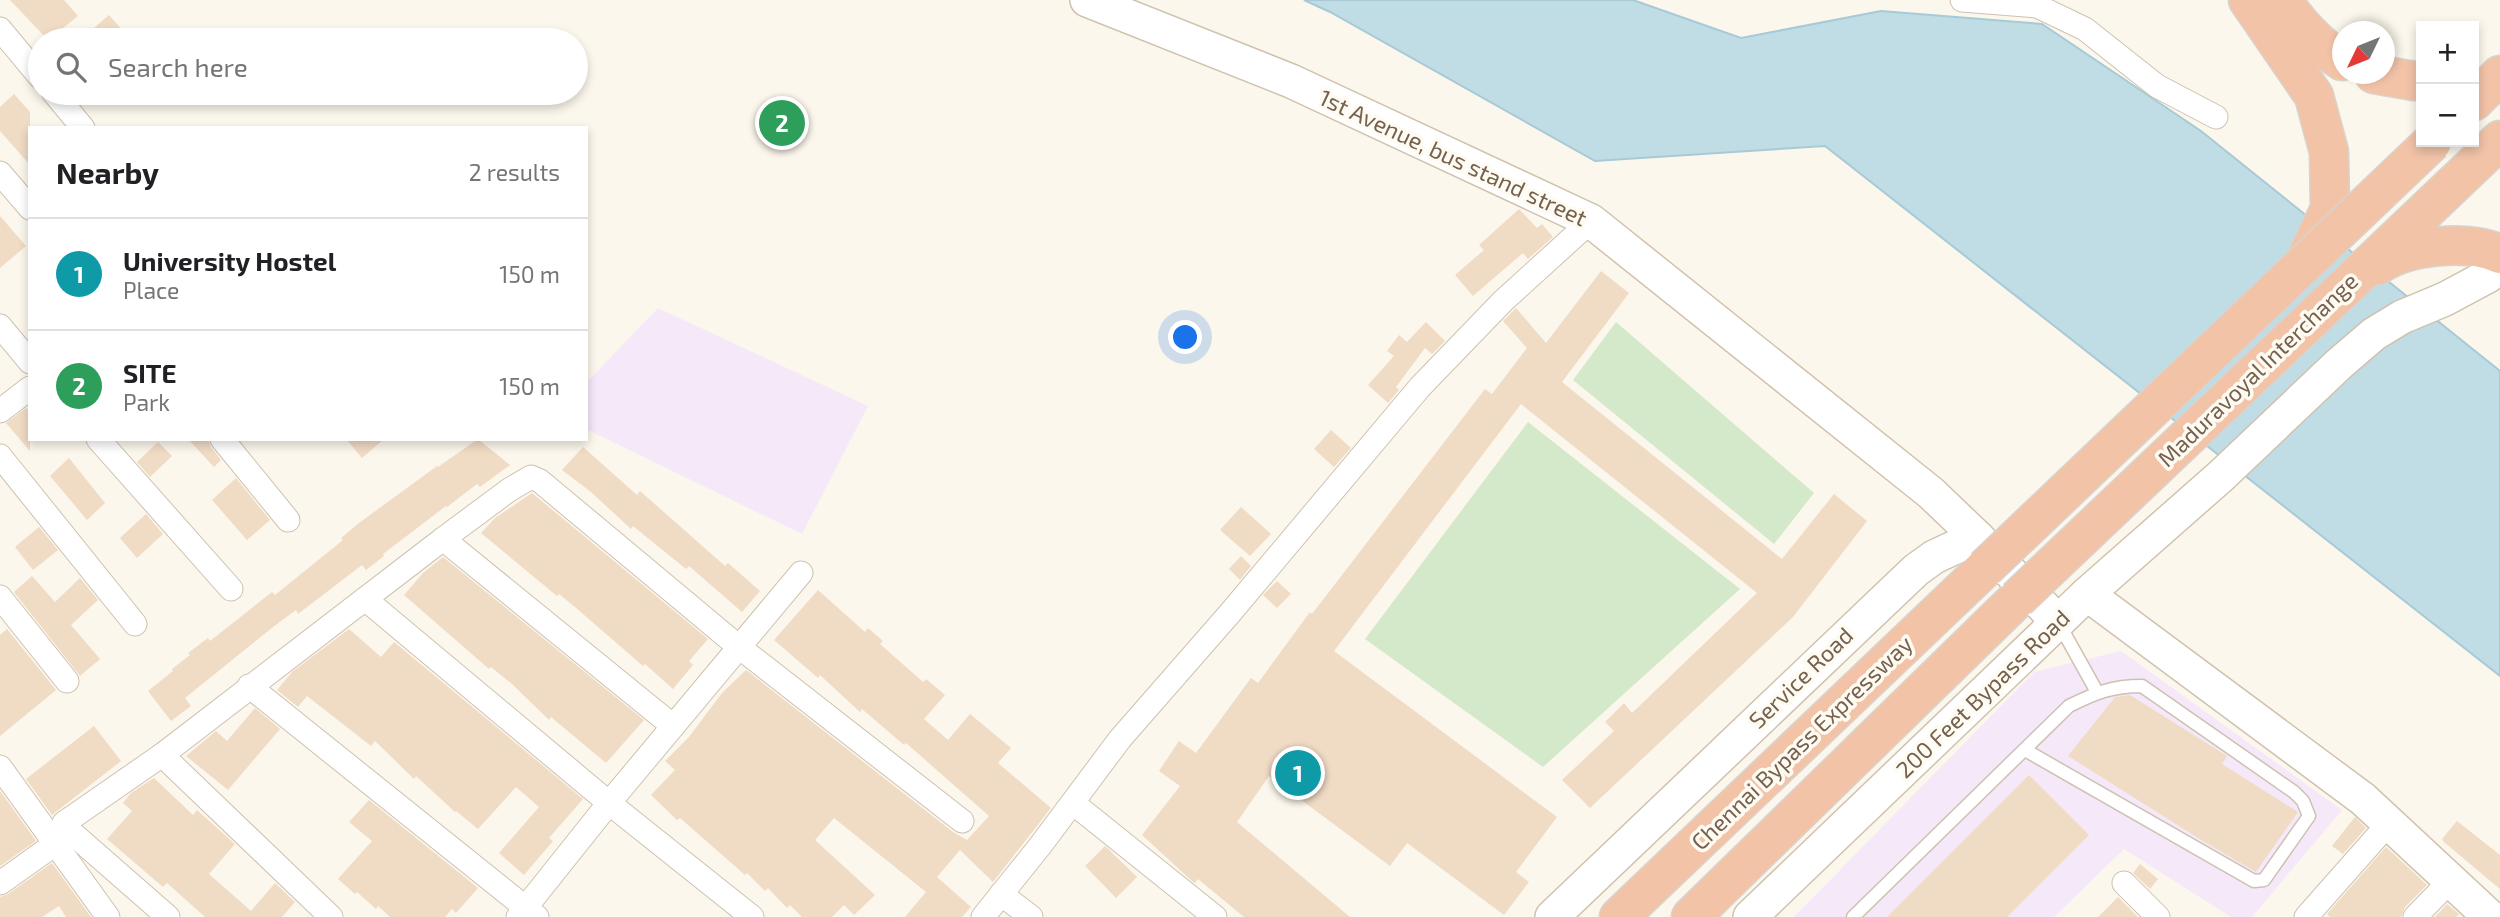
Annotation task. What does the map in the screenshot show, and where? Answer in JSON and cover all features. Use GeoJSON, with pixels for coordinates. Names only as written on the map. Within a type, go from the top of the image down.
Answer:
{"type":"FeatureCollection","features":[{"type":"Feature","properties":{"kind":"highway"},"geometry":{"type":"LineString","coordinates":[[2248,0],[2314,96],[2329,152],[2330,209],[2300,270]]}},
{"type":"Feature","properties":{"kind":"highway"},"geometry":{"type":"LineString","coordinates":[[2282,0],[2300,27],[2332,54]]}},
{"type":"Feature","properties":{"kind":"highway"},"geometry":{"type":"LineString","coordinates":[[2479,74],[2500,73]]}},
{"type":"Feature","properties":{"kind":"highway"},"geometry":{"type":"LineString","coordinates":[[2479,96],[2500,73]]}},
{"type":"Feature","properties":{"kind":"highway"},"geometry":{"type":"LineString","coordinates":[[2395,78],[2416,81]]}},
{"type":"Feature","properties":{"kind":"highway","name":"Maduravoyal Interchange"},"geometry":{"type":"LineString","coordinates":[[2017,599],[2500,140]]}},
{"type":"Feature","properties":{"kind":"highway","name":"Maduravoyal Interchange"},"geometry":{"type":"LineString","coordinates":[[1981,553],[2300,270],[2427,147]]}},
{"type":"Feature","properties":{"kind":"highway"},"geometry":{"type":"LineString","coordinates":[[2337,295],[2391,256],[2415,249],[2465,246],[2500,257]]}},
{"type":"Feature","properties":{"kind":"highway","name":"Chennai Bypass Expressway"},"geometry":{"type":"LineString","coordinates":[[1619,917],[1981,553]]}},
{"type":"Feature","properties":{"kind":"highway","name":"Chennai Bypass Expressway"},"geometry":{"type":"LineString","coordinates":[[1690,917],[2017,599]]}},
{"type":"Feature","properties":{"kind":"street","name":"1st Avenue, bus stand street"},"geometry":{"type":"LineString","coordinates":[[1087,0],[1291,81],[1591,221],[1931,493],[1981,553]]}},
{"type":"Feature","properties":{"kind":"street"},"geometry":{"type":"LineString","coordinates":[[1962,0],[2037,6],[2085,29],[2157,86],[2216,117]]}},
{"type":"Feature","properties":{"kind":"street"},"geometry":{"type":"LineString","coordinates":[[0,29],[28,63]]}},
{"type":"Feature","properties":{"kind":"street"},"geometry":{"type":"LineString","coordinates":[[64,105],[81,126]]}},
{"type":"Feature","properties":{"kind":"street"},"geometry":{"type":"LineString","coordinates":[[0,173],[28,206]]}},
{"type":"Feature","properties":{"kind":"street"},"geometry":{"type":"LineString","coordinates":[[983,917],[1121,739],[1420,387],[1503,301],[1591,221]]}},
{"type":"Feature","properties":{"kind":"street","name":"200 Feet Bypass Road"},"geometry":{"type":"LineString","coordinates":[[1750,917],[2087,594],[2221,476],[2374,334],[2402,317],[2435,304],[2488,276],[2500,257]]}},
{"type":"Feature","properties":{"kind":"street"},"geometry":{"type":"LineString","coordinates":[[0,326],[28,360]]}},
{"type":"Feature","properties":{"kind":"street"},"geometry":{"type":"LineString","coordinates":[[0,411],[28,390]]}},
{"type":"Feature","properties":{"kind":"street"},"geometry":{"type":"LineString","coordinates":[[100,441],[231,589]]}},
{"type":"Feature","properties":{"kind":"street"},"geometry":{"type":"LineString","coordinates":[[224,441],[288,520]]}},
{"type":"Feature","properties":{"kind":"street"},"geometry":{"type":"LineString","coordinates":[[0,456],[135,624]]}},
{"type":"Feature","properties":{"kind":"street"},"geometry":{"type":"LineString","coordinates":[[168,917],[64,826],[64,822],[162,755],[443,539],[531,477],[540,481],[592,523],[739,647],[962,821]]}},
{"type":"Feature","properties":{"kind":"street"},"geometry":{"type":"LineString","coordinates":[[443,539],[673,726]]}},
{"type":"Feature","properties":{"kind":"street"},"geometry":{"type":"LineString","coordinates":[[1981,553],[2058,622]]}},
{"type":"Feature","properties":{"kind":"street","name":"Service Road"},"geometry":{"type":"LineString","coordinates":[[1552,917],[1916,570],[1934,557],[1981,553]]}},
{"type":"Feature","properties":{"kind":"street"},"geometry":{"type":"LineString","coordinates":[[249,686],[527,914],[610,803],[801,573]]}},
{"type":"Feature","properties":{"kind":"street"},"geometry":{"type":"LineString","coordinates":[[2087,594],[2363,799],[2490,917]]}},
{"type":"Feature","properties":{"kind":"street"},"geometry":{"type":"LineString","coordinates":[[0,597],[67,681]]}},
{"type":"Feature","properties":{"kind":"street"},"geometry":{"type":"LineString","coordinates":[[365,599],[752,917]]}},
{"type":"Feature","properties":{"kind":"street"},"geometry":{"type":"LineString","coordinates":[[162,755],[331,917]]}},
{"type":"Feature","properties":{"kind":"street"},"geometry":{"type":"LineString","coordinates":[[3,778],[108,917]]}},
{"type":"Feature","properties":{"kind":"street"},"geometry":{"type":"LineString","coordinates":[[1073,803],[1214,917]]}},
{"type":"Feature","properties":{"kind":"street"},"geometry":{"type":"LineString","coordinates":[[2316,913],[2389,823]]}},
{"type":"Feature","properties":{"kind":"street"},"geometry":{"type":"LineString","coordinates":[[0,883],[55,844]]}},
{"type":"Feature","properties":{"kind":"street"},"geometry":{"type":"LineString","coordinates":[[2415,917],[2452,879]]}},
{"type":"Feature","properties":{"kind":"street"},"geometry":{"type":"LineString","coordinates":[[2124,883],[2158,917]]}},
{"type":"Feature","properties":{"kind":"street"},"geometry":{"type":"LineString","coordinates":[[1001,894],[1031,917]]}},
{"type":"Feature","properties":{"kind":"lane"},"geometry":{"type":"LineString","coordinates":[[2058,622],[2097,692]]}},
{"type":"Feature","properties":{"kind":"lane"},"geometry":{"type":"LineString","coordinates":[[1853,917],[2069,706],[2119,685],[2141,686],[2294,792],[2303,802],[2309,816],[2264,880],[2254,881],[2025,750]]}},
{"type":"Feature","properties":{"kind":"shaded area"},"geometry":{"type":"Polygon","coordinates":[[[658,308],[868,406],[802,534],[588,430],[588,381],[658,308]]]}},
{"type":"Feature","properties":{"kind":"shaded area"},"geometry":{"type":"Polygon","coordinates":[[[2121,651],[2342,810],[2252,917],[2231,917],[2124,849],[2054,917],[1794,917],[2034,672],[2121,651]]]}},
{"type":"Feature","properties":{"kind":"green space"},"geometry":{"type":"Polygon","coordinates":[[[1616,322],[1814,493],[1774,544],[1573,380],[1616,322]]]}},
{"type":"Feature","properties":{"kind":"green space"},"geometry":{"type":"Polygon","coordinates":[[[1528,422],[1740,589],[1543,767],[1365,639],[1528,422]]]}},
{"type":"Feature","properties":{"kind":"water"},"geometry":{"type":"Polygon","coordinates":[[[1304,0],[1633,0],[1741,38],[1881,11],[2042,24],[2201,131],[2500,371],[2500,676],[1825,146],[1595,161],[1304,0]]]}},
{"type":"Feature","properties":{"kind":"building"},"geometry":{"type":"Polygon","coordinates":[[[10,0],[64,0],[78,16],[63,28],[37,28],[10,0]]]}},
{"type":"Feature","properties":{"kind":"building"},"geometry":{"type":"Polygon","coordinates":[[[109,15],[120,28],[94,28],[109,15]]]}},
{"type":"Feature","properties":{"kind":"building"},"geometry":{"type":"Polygon","coordinates":[[[14,94],[30,112],[28,163],[0,131],[0,107],[14,94]]]}},
{"type":"Feature","properties":{"kind":"building"},"geometry":{"type":"Polygon","coordinates":[[[1519,209],[1537,228],[1542,224],[1553,237],[1528,259],[1523,253],[1473,296],[1455,275],[1484,250],[1479,245],[1519,209]]]}},
{"type":"Feature","properties":{"kind":"building"},"geometry":{"type":"Polygon","coordinates":[[[0,216],[26,246],[0,268],[0,216]]]}},
{"type":"Feature","properties":{"kind":"building"},"geometry":{"type":"Polygon","coordinates":[[[1601,271],[1629,293],[1562,382],[1782,559],[1834,494],[1867,521],[1793,617],[1590,808],[1562,780],[1614,731],[1605,722],[1624,703],[1632,713],[1757,593],[1521,404],[1334,651],[1557,817],[1516,872],[1529,882],[1504,915],[1407,843],[1390,866],[1269,776],[1237,822],[1350,917],[1244,917],[1198,879],[1193,882],[1142,835],[1180,786],[1159,771],[1179,741],[1196,753],[1251,678],[1258,683],[1310,612],[1312,614],[1485,389],[1492,394],[1527,348],[1503,321],[1516,308],[1546,343],[1601,271]]]}},
{"type":"Feature","properties":{"kind":"building"},"geometry":{"type":"Polygon","coordinates":[[[1426,322],[1445,341],[1432,354],[1425,348],[1396,387],[1399,390],[1388,403],[1368,385],[1394,356],[1387,351],[1399,335],[1407,342],[1426,322]]]}},
{"type":"Feature","properties":{"kind":"building"},"geometry":{"type":"Polygon","coordinates":[[[26,408],[28,410],[30,451],[6,423],[26,408]]]}},
{"type":"Feature","properties":{"kind":"building"},"geometry":{"type":"Polygon","coordinates":[[[1331,430],[1351,448],[1334,467],[1314,449],[1331,430]]]}},
{"type":"Feature","properties":{"kind":"building"},"geometry":{"type":"Polygon","coordinates":[[[190,441],[209,441],[221,460],[214,467],[190,441]]]}},
{"type":"Feature","properties":{"kind":"building"},"geometry":{"type":"Polygon","coordinates":[[[348,441],[382,441],[362,458],[348,441]]]}},
{"type":"Feature","properties":{"kind":"building"},"geometry":{"type":"Polygon","coordinates":[[[475,441],[480,441],[510,465],[480,487],[477,484],[446,506],[366,570],[362,565],[298,614],[296,610],[273,627],[185,698],[191,706],[171,721],[148,691],[190,655],[188,653],[208,638],[210,641],[272,592],[275,595],[343,540],[341,538],[359,523],[475,441]]]}},
{"type":"Feature","properties":{"kind":"building"},"geometry":{"type":"Polygon","coordinates":[[[158,442],[172,456],[150,477],[137,462],[158,442]]]}},
{"type":"Feature","properties":{"kind":"building"},"geometry":{"type":"Polygon","coordinates":[[[583,447],[637,495],[640,491],[725,566],[728,563],[760,591],[742,612],[689,566],[686,569],[633,526],[631,529],[591,492],[562,470],[583,447]]]}},
{"type":"Feature","properties":{"kind":"building"},"geometry":{"type":"Polygon","coordinates":[[[69,458],[105,503],[87,520],[50,476],[69,458]]]}},
{"type":"Feature","properties":{"kind":"building"},"geometry":{"type":"Polygon","coordinates":[[[236,478],[270,520],[247,540],[212,500],[236,478]]]}},
{"type":"Feature","properties":{"kind":"building"},"geometry":{"type":"Polygon","coordinates":[[[532,493],[708,639],[689,661],[693,665],[673,689],[481,533],[495,518],[532,493]]]}},
{"type":"Feature","properties":{"kind":"building"},"geometry":{"type":"Polygon","coordinates":[[[1241,507],[1271,534],[1250,556],[1220,530],[1241,507]]]}},
{"type":"Feature","properties":{"kind":"building"},"geometry":{"type":"Polygon","coordinates":[[[146,514],[163,534],[137,558],[120,538],[146,514]]]}},
{"type":"Feature","properties":{"kind":"building"},"geometry":{"type":"Polygon","coordinates":[[[39,527],[58,550],[33,570],[15,547],[39,527]]]}},
{"type":"Feature","properties":{"kind":"building"},"geometry":{"type":"Polygon","coordinates":[[[1241,556],[1251,566],[1240,580],[1229,569],[1241,556]]]}},
{"type":"Feature","properties":{"kind":"building"},"geometry":{"type":"Polygon","coordinates":[[[443,557],[644,720],[606,763],[551,717],[549,720],[512,684],[491,667],[489,669],[404,595],[423,573],[443,557]]]}},
{"type":"Feature","properties":{"kind":"building"},"geometry":{"type":"Polygon","coordinates":[[[32,576],[55,602],[80,578],[98,600],[71,625],[100,659],[80,676],[14,592],[32,576]]]}},
{"type":"Feature","properties":{"kind":"building"},"geometry":{"type":"Polygon","coordinates":[[[1277,581],[1291,594],[1277,608],[1263,595],[1277,581]]]}},
{"type":"Feature","properties":{"kind":"building"},"geometry":{"type":"Polygon","coordinates":[[[818,590],[865,632],[868,628],[883,641],[880,644],[923,682],[926,679],[945,695],[924,719],[948,740],[970,714],[1011,748],[998,763],[1051,808],[993,882],[960,850],[937,877],[971,907],[962,917],[905,917],[926,892],[834,818],[815,840],[875,895],[854,915],[844,905],[832,917],[802,917],[790,905],[787,908],[768,888],[765,891],[747,873],[745,875],[680,818],[677,820],[651,795],[675,770],[665,761],[689,737],[722,693],[746,670],[953,832],[967,840],[989,816],[906,743],[904,745],[862,709],[860,712],[820,675],[818,678],[774,640],[818,590]]]}},
{"type":"Feature","properties":{"kind":"building"},"geometry":{"type":"Polygon","coordinates":[[[7,629],[56,690],[0,736],[0,635],[7,629]]]}},
{"type":"Feature","properties":{"kind":"building"},"geometry":{"type":"Polygon","coordinates":[[[349,629],[381,657],[394,642],[583,799],[549,838],[553,841],[524,875],[499,853],[539,807],[516,787],[478,829],[416,776],[414,779],[375,741],[371,746],[307,696],[298,707],[277,690],[292,672],[349,629]]]}},
{"type":"Feature","properties":{"kind":"building"},"geometry":{"type":"Polygon","coordinates":[[[2130,695],[2227,756],[2222,764],[2298,812],[2256,872],[2068,756],[2115,697],[2130,695]]]}},
{"type":"Feature","properties":{"kind":"building"},"geometry":{"type":"Polygon","coordinates":[[[255,708],[280,729],[228,790],[186,756],[216,731],[227,741],[255,708]]]}},
{"type":"Feature","properties":{"kind":"building"},"geometry":{"type":"Polygon","coordinates":[[[94,726],[121,761],[52,815],[26,779],[94,726]]]}},
{"type":"Feature","properties":{"kind":"building"},"geometry":{"type":"Polygon","coordinates":[[[2029,775],[2089,835],[2007,917],[1887,917],[2029,775]]]}},
{"type":"Feature","properties":{"kind":"building"},"geometry":{"type":"Polygon","coordinates":[[[154,778],[193,815],[197,810],[235,844],[209,874],[251,911],[275,883],[295,902],[282,917],[205,917],[167,883],[163,887],[107,839],[132,811],[123,803],[131,793],[154,778]]]}},
{"type":"Feature","properties":{"kind":"building"},"geometry":{"type":"Polygon","coordinates":[[[0,791],[36,841],[0,866],[0,791]]]}},
{"type":"Feature","properties":{"kind":"building"},"geometry":{"type":"Polygon","coordinates":[[[369,800],[478,888],[456,913],[452,909],[445,917],[390,917],[338,879],[372,841],[349,822],[369,800]]]}},
{"type":"Feature","properties":{"kind":"building"},"geometry":{"type":"Polygon","coordinates":[[[2355,817],[2366,828],[2343,854],[2332,846],[2355,817]]]}},
{"type":"Feature","properties":{"kind":"building"},"geometry":{"type":"Polygon","coordinates":[[[2457,821],[2500,855],[2500,889],[2442,839],[2457,821]]]}},
{"type":"Feature","properties":{"kind":"building"},"geometry":{"type":"Polygon","coordinates":[[[1105,846],[1137,877],[1116,898],[1085,866],[1105,846]]]}},
{"type":"Feature","properties":{"kind":"building"},"geometry":{"type":"Polygon","coordinates":[[[2386,847],[2427,885],[2405,907],[2401,917],[2330,917],[2327,914],[2386,847]]]}},
{"type":"Feature","properties":{"kind":"building"},"geometry":{"type":"Polygon","coordinates":[[[52,863],[91,917],[66,917],[59,906],[42,917],[0,917],[0,897],[52,863]]]}},
{"type":"Feature","properties":{"kind":"building"},"geometry":{"type":"Polygon","coordinates":[[[2140,864],[2158,879],[2150,889],[2133,873],[2140,864]]]}},
{"type":"Feature","properties":{"kind":"building"},"geometry":{"type":"Polygon","coordinates":[[[2118,897],[2138,917],[2098,917],[2118,897]]]}},
{"type":"Feature","properties":{"kind":"building"},"geometry":{"type":"Polygon","coordinates":[[[2447,904],[2459,914],[2456,917],[2435,917],[2447,904]]]}},
{"type":"Feature","properties":{"kind":"place","name":"SITE"},"geometry":{"type":"Point","coordinates":[782,123]}},
{"type":"Feature","properties":{"kind":"place","name":"University Hostel"},"geometry":{"type":"Point","coordinates":[1298,773]}}]}
